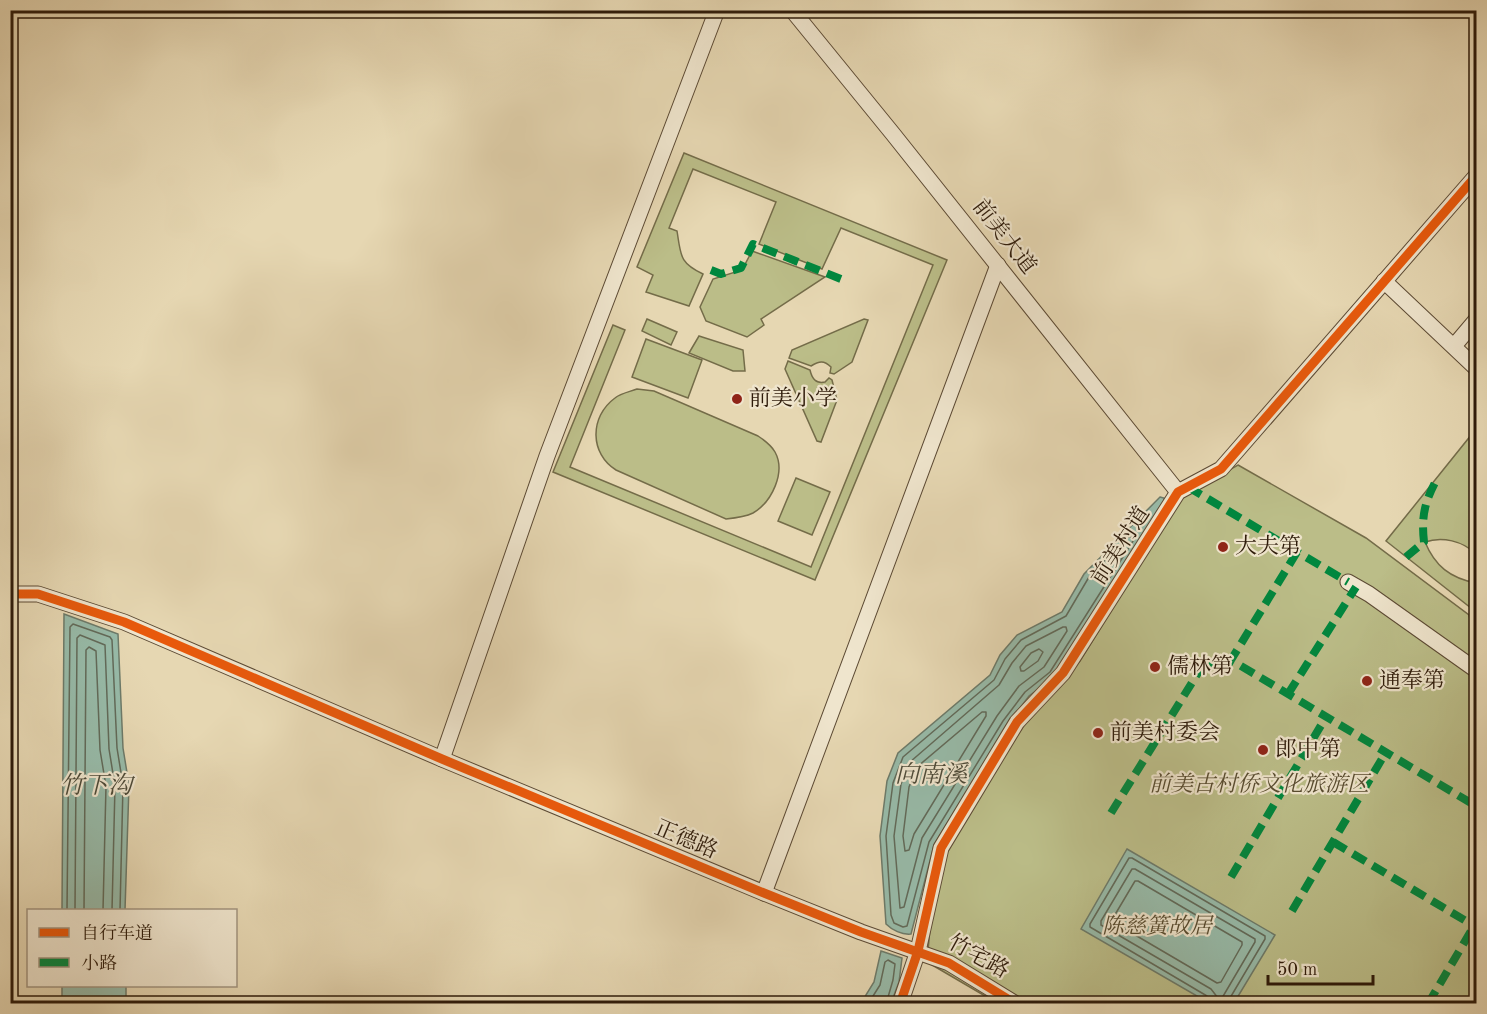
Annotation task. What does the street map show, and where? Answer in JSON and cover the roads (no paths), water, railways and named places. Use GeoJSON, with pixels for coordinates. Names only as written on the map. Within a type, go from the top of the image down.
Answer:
{"type":"FeatureCollection","features":[{"type":"Feature","properties":{"kind":"street"},"geometry":{"type":"LineString","coordinates":[[442,759],[547,456],[717,10]]}},
{"type":"Feature","properties":{"kind":"street","name":"前美大道"},"geometry":{"type":"LineString","coordinates":[[792,10],[1178,492]]}},
{"type":"Feature","properties":{"kind":"street","name":"前美村道"},"geometry":{"type":"LineString","coordinates":[[900,1004],[918,951],[941,848],[1017,722],[1063,673],[1178,492],[1221,469],[1476,176]]}},
{"type":"Feature","properties":{"kind":"street"},"geometry":{"type":"LineString","coordinates":[[764,893],[998,265]]}},
{"type":"Feature","properties":{"kind":"street"},"geometry":{"type":"LineString","coordinates":[[1384,281],[1476,368]]}},
{"type":"Feature","properties":{"kind":"street"},"geometry":{"type":"LineString","coordinates":[[1454,346],[1476,320]]}},
{"type":"Feature","properties":{"kind":"street"},"geometry":{"type":"LineString","coordinates":[[1348,582],[1376,598],[1476,669]]}},
{"type":"Feature","properties":{"kind":"street","name":"正德路"},"geometry":{"type":"LineString","coordinates":[[10,594],[38,594],[124,622],[442,759],[764,893],[861,932],[918,951]]}},
{"type":"Feature","properties":{"kind":"street","name":"竹宅路"},"geometry":{"type":"LineString","coordinates":[[918,951],[949,963],[1016,1004]]}},
{"type":"Feature","properties":{"kind":"water","name":"向南溪"},"geometry":{"type":"Polygon","coordinates":[[[1160,497],[1164,498],[1164,503],[1054,677],[1029,696],[1008,724],[934,845],[911,934],[901,933],[891,928],[886,924],[880,836],[887,781],[898,753],[990,675],[1000,655],[1017,635],[1062,612],[1084,574],[1160,497]]]}},
{"type":"Feature","properties":{"kind":"water","name":"竹下沟"},"geometry":{"type":"Polygon","coordinates":[[[64,614],[118,634],[123,748],[129,785],[125,909],[62,909],[64,614]]]}},
{"type":"Feature","properties":{"kind":"water"},"geometry":{"type":"Polygon","coordinates":[[[1127,849],[1275,935],[1234,1003],[1209,1003],[1081,929],[1127,849]]]}},
{"type":"Feature","properties":{"kind":"water"},"geometry":{"type":"Polygon","coordinates":[[[881,951],[902,958],[899,982],[891,1003],[861,1003],[874,982],[881,951]]]}},
{"type":"Feature","properties":{"kind":"water"},"geometry":{"type":"Polygon","coordinates":[[[62,987],[126,987],[126,1003],[62,1003],[62,987]]]}},
{"type":"Feature","properties":{"kind":"place","name":"前美小学"},"geometry":{"type":"Point","coordinates":[737,399]}},
{"type":"Feature","properties":{"kind":"place","name":"大夫第"},"geometry":{"type":"Point","coordinates":[1223,547]}},
{"type":"Feature","properties":{"kind":"place","name":"儒林第"},"geometry":{"type":"Point","coordinates":[1155,667]}},
{"type":"Feature","properties":{"kind":"place","name":"通奉第"},"geometry":{"type":"Point","coordinates":[1367,681]}},
{"type":"Feature","properties":{"kind":"place","name":"前美村委会"},"geometry":{"type":"Point","coordinates":[1098,733]}},
{"type":"Feature","properties":{"kind":"place","name":"郎中第"},"geometry":{"type":"Point","coordinates":[1263,750]}},
{"type":"Feature","properties":{"kind":"park label","name":"前美古村侨文化旅游区"},"geometry":{"type":"Point","coordinates":[1259,785]}},
{"type":"Feature","properties":{"kind":"park label","name":"陈慈簧故居"},"geometry":{"type":"Point","coordinates":[1157,927]}}]}
